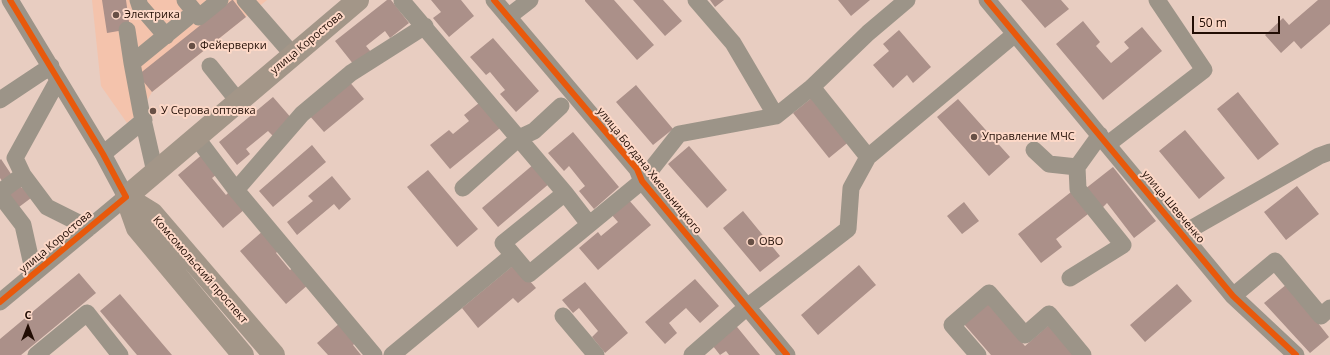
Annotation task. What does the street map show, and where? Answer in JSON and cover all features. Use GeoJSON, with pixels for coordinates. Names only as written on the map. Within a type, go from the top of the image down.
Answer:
{"type":"FeatureCollection","features":[{"type":"Feature","properties":{"kind":"main road","name":"улица Коростова"},"geometry":{"type":"LineString","coordinates":[[126,197],[354,1]]}},
{"type":"Feature","properties":{"kind":"main road","name":"Комсомольский проспект"},"geometry":{"type":"LineString","coordinates":[[126,197],[136,228],[243,355]]}},
{"type":"Feature","properties":{"kind":"main road","name":"Комсомольский проспект"},"geometry":{"type":"LineString","coordinates":[[126,197],[152,214],[274,355]]}},
{"type":"Feature","properties":{"kind":"street"},"geometry":{"type":"LineString","coordinates":[[10,0],[103,154],[126,197]]}},
{"type":"Feature","properties":{"kind":"street"},"geometry":{"type":"LineString","coordinates":[[138,0],[140,6],[166,36]]}},
{"type":"Feature","properties":{"kind":"street"},"geometry":{"type":"LineString","coordinates":[[185,0],[199,17],[220,0]]}},
{"type":"Feature","properties":{"kind":"street"},"geometry":{"type":"LineString","coordinates":[[245,0],[293,55]]}},
{"type":"Feature","properties":{"kind":"street","name":"улица Богдана Хмельницкого"},"geometry":{"type":"LineString","coordinates":[[494,0],[637,169],[642,181],[787,355]]}},
{"type":"Feature","properties":{"kind":"street"},"geometry":{"type":"LineString","coordinates":[[508,17],[530,0]]}},
{"type":"Feature","properties":{"kind":"street"},"geometry":{"type":"LineString","coordinates":[[696,0],[733,43],[776,116]]}},
{"type":"Feature","properties":{"kind":"street"},"geometry":{"type":"LineString","coordinates":[[565,193],[503,243],[529,274],[642,181],[679,134],[776,116],[812,87],[868,33],[907,0]]}},
{"type":"Feature","properties":{"kind":"street","name":"улица Шевченко"},"geometry":{"type":"LineString","coordinates":[[988,0],[1234,296],[1296,355]]}},
{"type":"Feature","properties":{"kind":"street","name":"улица Шевченко"},"geometry":{"type":"LineString","coordinates":[[988,0],[1283,355]]}},
{"type":"Feature","properties":{"kind":"street"},"geometry":{"type":"LineString","coordinates":[[1070,278],[1123,245],[1078,189],[1077,167],[1104,139],[1204,70],[1157,0]]}},
{"type":"Feature","properties":{"kind":"street"},"geometry":{"type":"LineString","coordinates":[[402,1],[425,26],[519,138],[589,224]]}},
{"type":"Feature","properties":{"kind":"street"},"geometry":{"type":"LineString","coordinates":[[132,63],[187,18]]}},
{"type":"Feature","properties":{"kind":"street"},"geometry":{"type":"LineString","coordinates":[[236,190],[302,114],[351,73],[425,26]]}},
{"type":"Feature","properties":{"kind":"street"},"geometry":{"type":"LineString","coordinates":[[127,30],[132,63],[155,172]]}},
{"type":"Feature","properties":{"kind":"street"},"geometry":{"type":"LineString","coordinates":[[698,353],[747,307],[848,229],[851,188],[868,157],[1015,34]]}},
{"type":"Feature","properties":{"kind":"street"},"geometry":{"type":"LineString","coordinates":[[210,66],[238,102]]}},
{"type":"Feature","properties":{"kind":"street"},"geometry":{"type":"LineString","coordinates":[[0,100],[55,73]]}},
{"type":"Feature","properties":{"kind":"street"},"geometry":{"type":"LineString","coordinates":[[55,73],[15,158],[23,175],[47,207],[89,228]]}},
{"type":"Feature","properties":{"kind":"street"},"geometry":{"type":"LineString","coordinates":[[812,87],[868,157]]}},
{"type":"Feature","properties":{"kind":"street"},"geometry":{"type":"LineString","coordinates":[[463,188],[519,138],[534,131],[561,106]]}},
{"type":"Feature","properties":{"kind":"street"},"geometry":{"type":"LineString","coordinates":[[103,154],[144,120]]}},
{"type":"Feature","properties":{"kind":"street"},"geometry":{"type":"LineString","coordinates":[[196,137],[236,190],[374,355]]}},
{"type":"Feature","properties":{"kind":"street"},"geometry":{"type":"LineString","coordinates":[[1034,150],[1049,164],[1077,167]]}},
{"type":"Feature","properties":{"kind":"street"},"geometry":{"type":"LineString","coordinates":[[1182,234],[1319,156],[1330,152]]}},
{"type":"Feature","properties":{"kind":"street"},"geometry":{"type":"LineString","coordinates":[[0,192],[23,175]]}},
{"type":"Feature","properties":{"kind":"street"},"geometry":{"type":"LineString","coordinates":[[0,196],[23,225],[34,274]]}},
{"type":"Feature","properties":{"kind":"street","name":"улица Коростова"},"geometry":{"type":"LineString","coordinates":[[0,302],[126,197]]}},
{"type":"Feature","properties":{"kind":"street"},"geometry":{"type":"LineString","coordinates":[[392,355],[513,255]]}},
{"type":"Feature","properties":{"kind":"street"},"geometry":{"type":"LineString","coordinates":[[1234,296],[1275,261],[1321,316],[1330,308]]}},
{"type":"Feature","properties":{"kind":"street"},"geometry":{"type":"LineString","coordinates":[[978,355],[952,325],[989,293],[1025,334],[1049,314],[1083,355]]}},
{"type":"Feature","properties":{"kind":"street"},"geometry":{"type":"LineString","coordinates":[[36,355],[87,314],[120,355]]}},
{"type":"Feature","properties":{"kind":"street"},"geometry":{"type":"LineString","coordinates":[[563,316],[596,355]]}},
{"type":"Feature","properties":{"kind":"shaded area"},"geometry":{"type":"Polygon","coordinates":[[[92,0],[267,0],[152,92],[141,111],[127,123],[101,86],[92,0]]]}},
{"type":"Feature","properties":{"kind":"building","name":"Электрика"},"geometry":{"type":"Polygon","coordinates":[[[102,0],[126,0],[130,29],[107,33],[102,0]]]}},
{"type":"Feature","properties":{"kind":"building","name":"Фейерверки"},"geometry":{"type":"Polygon","coordinates":[[[232,0],[246,17],[152,92],[138,75],[232,0]]]}},
{"type":"Feature","properties":{"kind":"building"},"geometry":{"type":"Polygon","coordinates":[[[387,0],[391,0],[409,23],[390,38],[385,31],[366,46],[371,52],[354,65],[335,41],[387,0]]]}},
{"type":"Feature","properties":{"kind":"building"},"geometry":{"type":"Polygon","coordinates":[[[431,0],[461,0],[474,16],[449,37],[433,18],[441,12],[431,0]]]}},
{"type":"Feature","properties":{"kind":"building"},"geometry":{"type":"Polygon","coordinates":[[[585,0],[614,0],[654,45],[637,60],[585,0]]]}},
{"type":"Feature","properties":{"kind":"building"},"geometry":{"type":"Polygon","coordinates":[[[633,0],[663,0],[682,21],[665,36],[633,0]]]}},
{"type":"Feature","properties":{"kind":"building"},"geometry":{"type":"Polygon","coordinates":[[[710,0],[724,0],[715,7],[710,0]]]}},
{"type":"Feature","properties":{"kind":"building"},"geometry":{"type":"Polygon","coordinates":[[[838,0],[870,0],[851,16],[838,0]]]}},
{"type":"Feature","properties":{"kind":"building"},"geometry":{"type":"Polygon","coordinates":[[[1021,0],[1061,0],[1069,9],[1045,28],[1021,0]]]}},
{"type":"Feature","properties":{"kind":"building"},"geometry":{"type":"Polygon","coordinates":[[[1318,0],[1330,0],[1330,24],[1301,49],[1294,41],[1281,53],[1265,35],[1283,18],[1289,25],[1318,0]]]}},
{"type":"Feature","properties":{"kind":"building"},"geometry":{"type":"Polygon","coordinates":[[[1083,21],[1100,42],[1096,46],[1111,63],[1129,48],[1124,42],[1142,27],[1162,51],[1103,100],[1056,44],[1083,21]]]}},
{"type":"Feature","properties":{"kind":"building"},"geometry":{"type":"Polygon","coordinates":[[[899,30],[931,67],[913,83],[907,75],[893,88],[873,65],[889,51],[883,44],[899,30]]]}},
{"type":"Feature","properties":{"kind":"building"},"geometry":{"type":"Polygon","coordinates":[[[493,38],[539,91],[516,112],[500,94],[505,90],[490,72],[486,75],[470,57],[493,38]]]}},
{"type":"Feature","properties":{"kind":"building"},"geometry":{"type":"Polygon","coordinates":[[[348,80],[364,99],[324,132],[308,114],[348,80]]]}},
{"type":"Feature","properties":{"kind":"building"},"geometry":{"type":"Polygon","coordinates":[[[636,85],[673,129],[653,145],[616,102],[636,85]]]}},
{"type":"Feature","properties":{"kind":"building"},"geometry":{"type":"Polygon","coordinates":[[[1238,92],[1279,144],[1258,160],[1217,109],[1238,92]]]}},
{"type":"Feature","properties":{"kind":"building"},"geometry":{"type":"Polygon","coordinates":[[[814,96],[851,140],[829,158],[793,113],[814,96]]]}},
{"type":"Feature","properties":{"kind":"building"},"geometry":{"type":"Polygon","coordinates":[[[273,97],[293,120],[273,136],[268,131],[246,149],[250,154],[237,165],[219,142],[273,97]]]}},
{"type":"Feature","properties":{"kind":"building"},"geometry":{"type":"Polygon","coordinates":[[[484,99],[505,124],[450,169],[430,145],[449,130],[453,134],[469,121],[464,115],[484,99]]]}},
{"type":"Feature","properties":{"kind":"building","name":"Управление МЧС"},"geometry":{"type":"Polygon","coordinates":[[[958,99],[1010,157],[989,176],[937,117],[958,99]]]}},
{"type":"Feature","properties":{"kind":"building"},"geometry":{"type":"Polygon","coordinates":[[[1185,130],[1225,178],[1199,199],[1159,151],[1185,130]]]}},
{"type":"Feature","properties":{"kind":"building"},"geometry":{"type":"Polygon","coordinates":[[[573,132],[619,187],[594,209],[579,191],[585,186],[569,166],[564,171],[548,153],[573,132]]]}},
{"type":"Feature","properties":{"kind":"building"},"geometry":{"type":"Polygon","coordinates":[[[312,145],[326,162],[273,207],[259,191],[312,145]]]}},
{"type":"Feature","properties":{"kind":"building"},"geometry":{"type":"Polygon","coordinates":[[[689,146],[727,190],[707,208],[668,164],[689,146]]]}},
{"type":"Feature","properties":{"kind":"building"},"geometry":{"type":"Polygon","coordinates":[[[204,153],[220,172],[212,178],[226,195],[230,191],[245,209],[223,228],[178,175],[204,153]]]}},
{"type":"Feature","properties":{"kind":"building"},"geometry":{"type":"Polygon","coordinates":[[[1,159],[19,186],[35,195],[15,210],[5,197],[10,193],[0,178],[1,159]]]}},
{"type":"Feature","properties":{"kind":"building"},"geometry":{"type":"Polygon","coordinates":[[[534,164],[550,183],[498,227],[482,208],[534,164]]]}},
{"type":"Feature","properties":{"kind":"building"},"geometry":{"type":"Polygon","coordinates":[[[1113,167],[1156,221],[1134,238],[1107,203],[1101,209],[1085,189],[1113,167]]]}},
{"type":"Feature","properties":{"kind":"building"},"geometry":{"type":"Polygon","coordinates":[[[428,170],[478,229],[457,247],[407,187],[428,170]]]}},
{"type":"Feature","properties":{"kind":"building"},"geometry":{"type":"Polygon","coordinates":[[[332,176],[351,199],[339,210],[334,204],[297,235],[287,222],[313,201],[308,196],[332,176]]]}},
{"type":"Feature","properties":{"kind":"building"},"geometry":{"type":"Polygon","coordinates":[[[1297,186],[1319,214],[1286,240],[1264,212],[1297,186]]]}},
{"type":"Feature","properties":{"kind":"building"},"geometry":{"type":"Polygon","coordinates":[[[1071,192],[1088,214],[1056,239],[1062,247],[1041,263],[1018,234],[1071,192]]]}},
{"type":"Feature","properties":{"kind":"building"},"geometry":{"type":"Polygon","coordinates":[[[628,199],[651,225],[598,270],[579,248],[598,232],[601,236],[618,222],[611,214],[628,199]]]}},
{"type":"Feature","properties":{"kind":"building"},"geometry":{"type":"Polygon","coordinates":[[[964,202],[979,221],[962,234],[947,216],[964,202]]]}},
{"type":"Feature","properties":{"kind":"building","name":"ОВО"},"geometry":{"type":"Polygon","coordinates":[[[743,211],[780,256],[760,272],[723,228],[743,211]]]}},
{"type":"Feature","properties":{"kind":"building"},"geometry":{"type":"Polygon","coordinates":[[[264,230],[280,249],[276,253],[290,270],[294,267],[309,284],[286,304],[240,251],[264,230]]]}},
{"type":"Feature","properties":{"kind":"building"},"geometry":{"type":"Polygon","coordinates":[[[515,264],[536,288],[518,303],[513,298],[478,328],[462,308],[515,264]]]}},
{"type":"Feature","properties":{"kind":"building"},"geometry":{"type":"Polygon","coordinates":[[[859,265],[876,285],[818,335],[801,315],[859,265]]]}},
{"type":"Feature","properties":{"kind":"building"},"geometry":{"type":"Polygon","coordinates":[[[79,273],[96,293],[21,355],[0,355],[0,339],[79,273]]]}},
{"type":"Feature","properties":{"kind":"building"},"geometry":{"type":"Polygon","coordinates":[[[695,279],[719,306],[700,323],[686,308],[669,323],[677,333],[665,344],[645,322],[695,279]]]}},
{"type":"Feature","properties":{"kind":"building"},"geometry":{"type":"Polygon","coordinates":[[[585,282],[628,333],[605,353],[592,337],[598,331],[579,308],[573,313],[562,300],[585,282]]]}},
{"type":"Feature","properties":{"kind":"building"},"geometry":{"type":"Polygon","coordinates":[[[1177,284],[1192,301],[1145,342],[1130,325],[1177,284]]]}},
{"type":"Feature","properties":{"kind":"building"},"geometry":{"type":"Polygon","coordinates":[[[1287,284],[1329,337],[1310,353],[1264,303],[1287,284]]]}},
{"type":"Feature","properties":{"kind":"building"},"geometry":{"type":"Polygon","coordinates":[[[120,294],[172,355],[137,355],[100,311],[120,294]]]}},
{"type":"Feature","properties":{"kind":"building"},"geometry":{"type":"Polygon","coordinates":[[[988,304],[1025,346],[1050,324],[1077,355],[991,355],[964,324],[988,304]]]}},
{"type":"Feature","properties":{"kind":"building"},"geometry":{"type":"Polygon","coordinates":[[[341,322],[358,341],[353,345],[361,355],[328,355],[317,343],[341,322]]]}},
{"type":"Feature","properties":{"kind":"building"},"geometry":{"type":"Polygon","coordinates":[[[733,322],[760,355],[729,355],[726,351],[720,355],[709,341],[733,322]]]}},
{"type":"Feature","properties":{"kind":"cycle path"},"geometry":{"type":"LineString","coordinates":[[0,302],[126,197],[103,154],[10,0]]}},
{"type":"Feature","properties":{"kind":"cycle path"},"geometry":{"type":"LineString","coordinates":[[494,0],[637,169],[642,181],[787,355]]}},
{"type":"Feature","properties":{"kind":"cycle path"},"geometry":{"type":"LineString","coordinates":[[987,0],[1233,296],[1296,355]]}},
{"type":"Feature","properties":{"kind":"place","name":"Электрика"},"geometry":{"type":"Point","coordinates":[116,15]}},
{"type":"Feature","properties":{"kind":"place","name":"Фейерверки"},"geometry":{"type":"Point","coordinates":[192,46]}},
{"type":"Feature","properties":{"kind":"place","name":"У Серова оптовка"},"geometry":{"type":"Point","coordinates":[153,111]}},
{"type":"Feature","properties":{"kind":"place","name":"Управление МЧС"},"geometry":{"type":"Point","coordinates":[974,137]}},
{"type":"Feature","properties":{"kind":"place","name":"ОВО"},"geometry":{"type":"Point","coordinates":[751,242]}}]}
